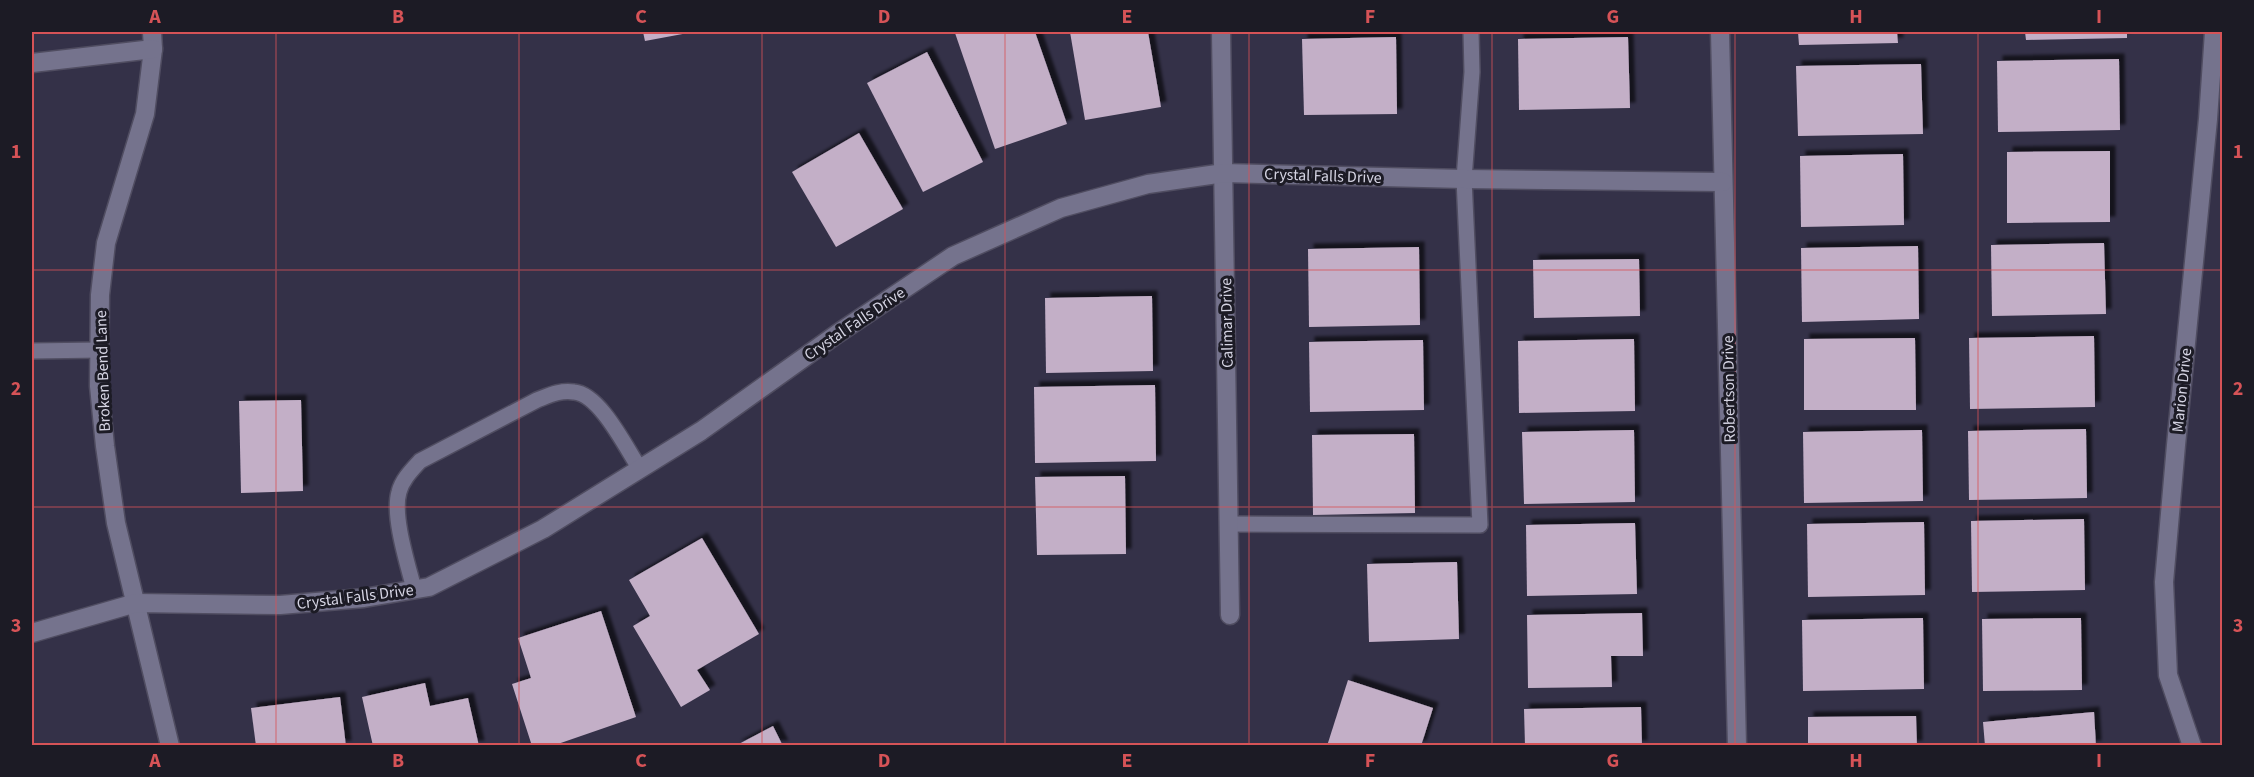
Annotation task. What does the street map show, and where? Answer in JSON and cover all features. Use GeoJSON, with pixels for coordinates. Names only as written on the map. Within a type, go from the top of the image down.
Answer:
{"type":"FeatureCollection","features":[{"type":"Feature","properties":{"kind":"street","name":"Calimar Drive"},"geometry":{"type":"LineString","coordinates":[[1221,32],[1230,615]]}},
{"type":"Feature","properties":{"kind":"street","name":"Robertson Drive"},"geometry":{"type":"LineString","coordinates":[[1720,32],[1737,746]]}},
{"type":"Feature","properties":{"kind":"street","name":"Marion Drive"},"geometry":{"type":"LineString","coordinates":[[2192,746],[2168,675],[2164,582],[2208,119],[2214,32]]}},
{"type":"Feature","properties":{"kind":"street"},"geometry":{"type":"LineString","coordinates":[[32,63],[153,40]]}},
{"type":"Feature","properties":{"kind":"street","name":"Broken Bend Lane"},"geometry":{"type":"LineString","coordinates":[[153,40],[145,114],[106,243],[100,295],[99,386],[116,523],[170,746]]}},
{"type":"Feature","properties":{"kind":"street","name":"Crystal Falls Drive"},"geometry":{"type":"LineString","coordinates":[[32,633],[136,603],[280,605],[364,598],[429,587],[543,529],[701,431],[837,333],[953,256],[1061,208],[1148,184],[1224,173],[1723,182]]}},
{"type":"Feature","properties":{"kind":"lane"},"geometry":{"type":"LineString","coordinates":[[1228,524],[1479,525],[1464,179],[1472,72],[1471,32]]}},
{"type":"Feature","properties":{"kind":"lane"},"geometry":{"type":"LineString","coordinates":[[32,351],[100,350]]}},
{"type":"Feature","properties":{"kind":"lane"},"geometry":{"type":"LineString","coordinates":[[414,590],[397,512],[399,493],[406,476],[420,461],[537,400],[558,392],[576,392],[593,400],[640,469]]}},
{"type":"Feature","properties":{"kind":"building"},"geometry":{"type":"Polygon","coordinates":[[[643,32],[688,32],[688,33],[645,41],[643,32]]]}},
{"type":"Feature","properties":{"kind":"building"},"geometry":{"type":"Polygon","coordinates":[[[1035,32],[1067,124],[995,149],[955,33],[1035,32]]]}},
{"type":"Feature","properties":{"kind":"building"},"geometry":{"type":"Polygon","coordinates":[[[1070,32],[1148,32],[1161,107],[1085,120],[1070,32]]]}},
{"type":"Feature","properties":{"kind":"building"},"geometry":{"type":"Polygon","coordinates":[[[1798,32],[1897,32],[1898,43],[1799,45],[1798,32]]]}},
{"type":"Feature","properties":{"kind":"building"},"geometry":{"type":"Polygon","coordinates":[[[2025,32],[2127,32],[2127,38],[2026,40],[2025,32]]]}},
{"type":"Feature","properties":{"kind":"building"},"geometry":{"type":"Polygon","coordinates":[[[1396,37],[1397,114],[1304,115],[1302,39],[1396,37]]]}},
{"type":"Feature","properties":{"kind":"building"},"geometry":{"type":"Polygon","coordinates":[[[1628,37],[1630,108],[1519,110],[1518,39],[1628,37]]]}},
{"type":"Feature","properties":{"kind":"building"},"geometry":{"type":"Polygon","coordinates":[[[927,52],[983,162],[923,192],[867,83],[927,52]]]}},
{"type":"Feature","properties":{"kind":"building"},"geometry":{"type":"Polygon","coordinates":[[[2119,59],[2120,130],[1998,132],[1997,61],[2119,59]]]}},
{"type":"Feature","properties":{"kind":"building"},"geometry":{"type":"Polygon","coordinates":[[[1921,64],[1923,134],[1798,136],[1796,66],[1921,64]]]}},
{"type":"Feature","properties":{"kind":"building"},"geometry":{"type":"Polygon","coordinates":[[[859,133],[903,209],[836,247],[792,172],[859,133]]]}},
{"type":"Feature","properties":{"kind":"building"},"geometry":{"type":"Polygon","coordinates":[[[2110,151],[2110,222],[2007,223],[2007,152],[2110,151]]]}},
{"type":"Feature","properties":{"kind":"building"},"geometry":{"type":"Polygon","coordinates":[[[1903,154],[1904,225],[1801,227],[1800,156],[1903,154]]]}},
{"type":"Feature","properties":{"kind":"building"},"geometry":{"type":"Polygon","coordinates":[[[2104,243],[2106,314],[1992,316],[1991,245],[2104,243]]]}},
{"type":"Feature","properties":{"kind":"building"},"geometry":{"type":"Polygon","coordinates":[[[1918,246],[1919,319],[1802,322],[1801,248],[1918,246]]]}},
{"type":"Feature","properties":{"kind":"building"},"geometry":{"type":"Polygon","coordinates":[[[1419,247],[1420,325],[1309,327],[1308,249],[1419,247]]]}},
{"type":"Feature","properties":{"kind":"building"},"geometry":{"type":"Polygon","coordinates":[[[1639,259],[1640,316],[1534,318],[1533,260],[1639,259]]]}},
{"type":"Feature","properties":{"kind":"building"},"geometry":{"type":"Polygon","coordinates":[[[1152,296],[1153,371],[1046,373],[1045,298],[1152,296]]]}},
{"type":"Feature","properties":{"kind":"building"},"geometry":{"type":"Polygon","coordinates":[[[2094,336],[2095,407],[1970,409],[1969,338],[2094,336]]]}},
{"type":"Feature","properties":{"kind":"building"},"geometry":{"type":"Polygon","coordinates":[[[1915,338],[1916,410],[1804,410],[1804,339],[1915,338]]]}},
{"type":"Feature","properties":{"kind":"building"},"geometry":{"type":"Polygon","coordinates":[[[1634,339],[1635,411],[1519,413],[1518,341],[1634,339]]]}},
{"type":"Feature","properties":{"kind":"building"},"geometry":{"type":"Polygon","coordinates":[[[1423,340],[1424,410],[1310,412],[1309,342],[1423,340]]]}},
{"type":"Feature","properties":{"kind":"building"},"geometry":{"type":"Polygon","coordinates":[[[1155,385],[1156,461],[1035,463],[1034,387],[1155,385]]]}},
{"type":"Feature","properties":{"kind":"building"},"geometry":{"type":"Polygon","coordinates":[[[301,400],[303,491],[241,493],[239,401],[301,400]]]}},
{"type":"Feature","properties":{"kind":"building"},"geometry":{"type":"Polygon","coordinates":[[[2086,429],[2087,498],[1969,500],[1968,431],[2086,429]]]}},
{"type":"Feature","properties":{"kind":"building"},"geometry":{"type":"Polygon","coordinates":[[[1634,430],[1635,502],[1524,504],[1522,432],[1634,430]]]}},
{"type":"Feature","properties":{"kind":"building"},"geometry":{"type":"Polygon","coordinates":[[[1922,430],[1923,501],[1804,503],[1803,432],[1922,430]]]}},
{"type":"Feature","properties":{"kind":"building"},"geometry":{"type":"Polygon","coordinates":[[[1414,434],[1415,513],[1313,515],[1312,435],[1414,434]]]}},
{"type":"Feature","properties":{"kind":"building"},"geometry":{"type":"Polygon","coordinates":[[[1125,476],[1126,554],[1037,555],[1035,477],[1125,476]]]}},
{"type":"Feature","properties":{"kind":"building"},"geometry":{"type":"Polygon","coordinates":[[[2084,519],[2085,590],[1972,592],[1971,521],[2084,519]]]}},
{"type":"Feature","properties":{"kind":"building"},"geometry":{"type":"Polygon","coordinates":[[[1924,522],[1925,595],[1808,597],[1807,524],[1924,522]]]}},
{"type":"Feature","properties":{"kind":"building"},"geometry":{"type":"Polygon","coordinates":[[[1635,523],[1637,594],[1527,596],[1526,525],[1635,523]]]}},
{"type":"Feature","properties":{"kind":"building"},"geometry":{"type":"Polygon","coordinates":[[[702,538],[759,634],[697,670],[710,690],[681,707],[633,626],[650,616],[629,580],[702,538]]]}},
{"type":"Feature","properties":{"kind":"building"},"geometry":{"type":"Polygon","coordinates":[[[1457,562],[1459,639],[1369,642],[1367,564],[1457,562]]]}},
{"type":"Feature","properties":{"kind":"building"},"geometry":{"type":"Polygon","coordinates":[[[601,611],[636,717],[552,746],[532,746],[512,684],[531,678],[518,638],[601,611]]]}},
{"type":"Feature","properties":{"kind":"building"},"geometry":{"type":"Polygon","coordinates":[[[1642,613],[1643,656],[1611,656],[1612,687],[1528,688],[1527,615],[1642,613]]]}},
{"type":"Feature","properties":{"kind":"building"},"geometry":{"type":"Polygon","coordinates":[[[1923,618],[1924,689],[1803,691],[1802,620],[1923,618]]]}},
{"type":"Feature","properties":{"kind":"building"},"geometry":{"type":"Polygon","coordinates":[[[2081,618],[2082,690],[1983,691],[1982,619],[2081,618]]]}},
{"type":"Feature","properties":{"kind":"building"},"geometry":{"type":"Polygon","coordinates":[[[1348,680],[1433,708],[1421,746],[1327,746],[1348,680]]]}},
{"type":"Feature","properties":{"kind":"building"},"geometry":{"type":"Polygon","coordinates":[[[425,683],[430,706],[468,698],[479,746],[373,746],[362,697],[425,683]]]}},
{"type":"Feature","properties":{"kind":"building"},"geometry":{"type":"Polygon","coordinates":[[[340,697],[346,746],[256,746],[251,708],[340,697]]]}},
{"type":"Feature","properties":{"kind":"building"},"geometry":{"type":"Polygon","coordinates":[[[1641,707],[1642,746],[1525,746],[1524,709],[1641,707]]]}},
{"type":"Feature","properties":{"kind":"building"},"geometry":{"type":"Polygon","coordinates":[[[2094,712],[2096,746],[1985,746],[1983,722],[2094,712]]]}},
{"type":"Feature","properties":{"kind":"building"},"geometry":{"type":"Polygon","coordinates":[[[1916,716],[1917,746],[1808,746],[1808,717],[1916,716]]]}},
{"type":"Feature","properties":{"kind":"building"},"geometry":{"type":"Polygon","coordinates":[[[773,726],[783,746],[735,746],[773,726]]]}}]}
